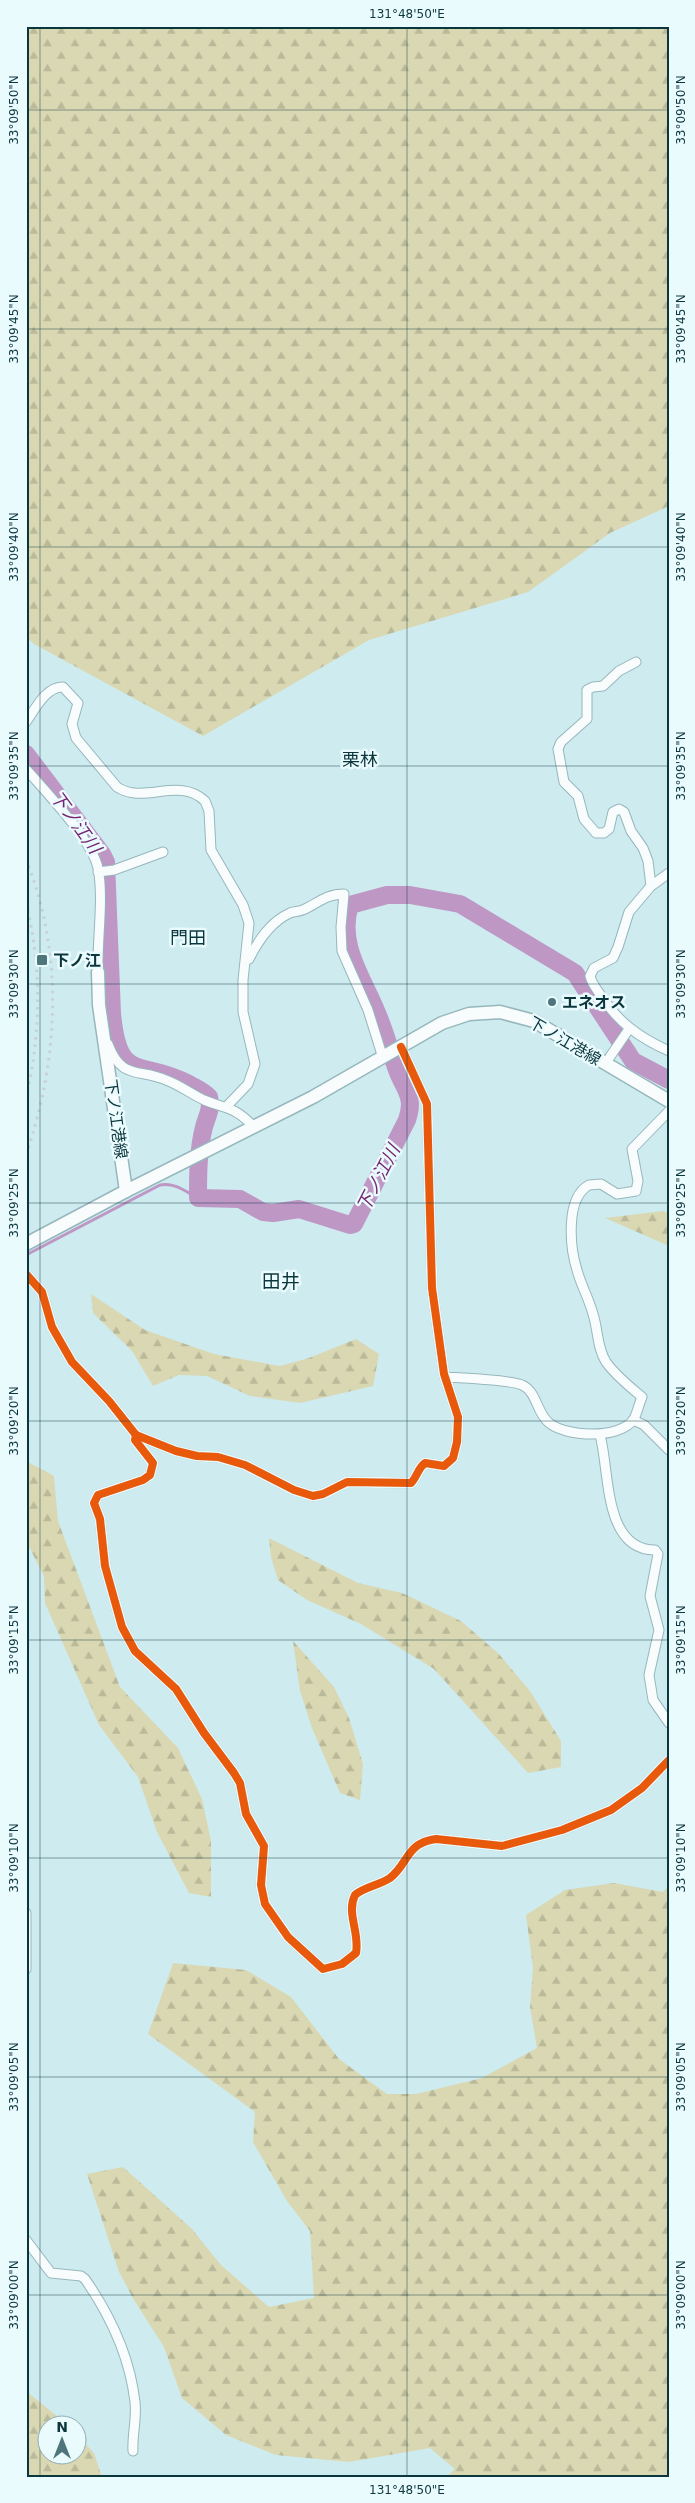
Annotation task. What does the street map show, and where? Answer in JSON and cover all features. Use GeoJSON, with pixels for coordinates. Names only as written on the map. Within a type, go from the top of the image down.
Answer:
{"type":"FeatureCollection","features":[{"type":"Feature","properties":{"kind":"main road","name":"下ノ江港線"},"geometry":{"type":"LineString","coordinates":[[98,972],[104,1034],[126,1191]]}},
{"type":"Feature","properties":{"kind":"main road","name":"下ノ江港線"},"geometry":{"type":"LineString","coordinates":[[384,1057],[453,1019],[474,1013],[500,1012],[534,1021],[669,1101]]}},
{"type":"Feature","properties":{"kind":"main road"},"geometry":{"type":"LineString","coordinates":[[26,1244],[254,1127],[384,1057]]}},
{"type":"Feature","properties":{"kind":"street"},"geometry":{"type":"LineString","coordinates":[[636,662],[619,671],[603,686],[587,690],[587,719],[562,742],[558,749],[564,782],[578,796],[584,819],[596,833],[604,833],[609,829],[613,812],[619,809],[624,812],[631,831],[643,848],[648,861],[651,886]]}},
{"type":"Feature","properties":{"kind":"street"},"geometry":{"type":"LineString","coordinates":[[26,722],[53,688],[63,687],[78,703],[72,724],[76,738],[117,787],[125,792],[138,793],[181,789],[205,802],[208,811],[211,850],[239,898],[247,917],[249,937],[244,968],[243,1012],[255,1064],[248,1084],[228,1106]]}},
{"type":"Feature","properties":{"kind":"street"},"geometry":{"type":"LineString","coordinates":[[26,769],[82,839],[95,861],[104,871],[98,972]]}},
{"type":"Feature","properties":{"kind":"street"},"geometry":{"type":"LineString","coordinates":[[104,871],[163,852]]}},
{"type":"Feature","properties":{"kind":"street"},"geometry":{"type":"LineString","coordinates":[[669,872],[651,886],[629,912],[618,947],[612,958],[594,968],[590,976],[594,986],[612,1012],[628,1030],[669,1051]]}},
{"type":"Feature","properties":{"kind":"street"},"geometry":{"type":"LineString","coordinates":[[244,968],[258,941],[276,922],[290,913],[303,910],[324,897],[333,894],[344,894],[341,928],[342,951],[368,1010],[384,1057]]}},
{"type":"Feature","properties":{"kind":"street"},"geometry":{"type":"LineString","coordinates":[[605,1064],[628,1030]]}},
{"type":"Feature","properties":{"kind":"street"},"geometry":{"type":"LineString","coordinates":[[104,1034],[111,1053],[126,1069],[136,1074],[166,1079],[209,1101],[228,1106],[241,1114],[254,1127]]}},
{"type":"Feature","properties":{"kind":"street"},"geometry":{"type":"LineString","coordinates":[[26,1274],[42,1292],[52,1327],[72,1362],[109,1401],[136,1436],[176,1451],[197,1456],[218,1457],[245,1465],[294,1490],[313,1496],[323,1494],[347,1482],[411,1483],[417,1476],[420,1467],[425,1463],[444,1466],[453,1458],[458,1442],[458,1417],[445,1377],[432,1288],[427,1104],[401,1047]]}},
{"type":"Feature","properties":{"kind":"street"},"geometry":{"type":"LineString","coordinates":[[445,1377],[520,1384],[531,1391],[540,1413],[549,1423],[565,1431],[600,1435],[613,1432],[633,1420],[642,1397],[618,1376],[605,1360],[592,1310],[576,1268],[573,1249],[572,1213],[578,1195],[589,1185],[601,1184],[617,1194],[636,1191],[638,1181],[632,1149],[669,1111]]}},
{"type":"Feature","properties":{"kind":"street"},"geometry":{"type":"LineString","coordinates":[[633,1420],[644,1425],[669,1450]]}},
{"type":"Feature","properties":{"kind":"street"},"geometry":{"type":"LineString","coordinates":[[600,1435],[615,1519],[630,1542],[645,1550],[655,1550],[658,1554],[650,1596],[659,1630],[649,1675],[653,1700],[669,1723]]}},
{"type":"Feature","properties":{"kind":"street"},"geometry":{"type":"LineString","coordinates":[[136,1436],[134,1438],[138,1445],[153,1462],[150,1475],[143,1480],[98,1495],[94,1504],[101,1524],[105,1566],[122,1627],[135,1650],[176,1689],[204,1734],[240,1783],[246,1814],[264,1846],[261,1885],[265,1904],[288,1937],[323,1969],[342,1964],[356,1953],[356,1929],[352,1908],[355,1895],[390,1877],[415,1846],[426,1840],[436,1839],[502,1846],[562,1830],[611,1810],[642,1788],[669,1760]]}},
{"type":"Feature","properties":{"kind":"street"},"geometry":{"type":"LineString","coordinates":[[26,1913],[26,1969]]}},
{"type":"Feature","properties":{"kind":"street"},"geometry":{"type":"LineString","coordinates":[[26,2240],[51,2273],[62,2276],[81,2276],[85,2279],[116,2333],[124,2350],[135,2402],[133,2451]]}},
{"type":"Feature","properties":{"kind":"green space"},"geometry":{"type":"Polygon","coordinates":[[[26,26],[669,26],[669,506],[610,533],[528,592],[369,640],[203,736],[34,644],[26,637],[26,26]]]}},
{"type":"Feature","properties":{"kind":"green space"},"geometry":{"type":"Polygon","coordinates":[[[663,1211],[669,1213],[669,1246],[605,1218],[663,1211]]]}},
{"type":"Feature","properties":{"kind":"green space"},"geometry":{"type":"Polygon","coordinates":[[[91,1294],[145,1330],[214,1354],[280,1366],[309,1358],[356,1339],[379,1354],[373,1386],[300,1403],[250,1396],[207,1376],[179,1375],[153,1386],[132,1351],[93,1313],[91,1294]]]}},
{"type":"Feature","properties":{"kind":"green space"},"geometry":{"type":"Polygon","coordinates":[[[26,1461],[54,1476],[58,1521],[120,1687],[178,1748],[202,1799],[211,1841],[211,1897],[189,1893],[157,1832],[138,1777],[99,1725],[45,1603],[44,1576],[26,1541],[26,1461]]]}},
{"type":"Feature","properties":{"kind":"green space"},"geometry":{"type":"Polygon","coordinates":[[[269,1538],[358,1583],[402,1593],[461,1621],[499,1654],[530,1691],[561,1741],[561,1767],[528,1773],[434,1669],[361,1624],[307,1600],[278,1580],[271,1557],[269,1538]]]}},
{"type":"Feature","properties":{"kind":"green space"},"geometry":{"type":"Polygon","coordinates":[[[293,1641],[334,1687],[349,1718],[363,1764],[360,1800],[340,1793],[312,1728],[300,1691],[293,1641]]]}},
{"type":"Feature","properties":{"kind":"green space"},"geometry":{"type":"Polygon","coordinates":[[[614,1883],[663,1892],[669,1885],[669,2477],[446,2477],[455,2469],[430,2448],[349,2462],[276,2455],[226,2435],[182,2398],[164,2347],[134,2300],[119,2272],[87,2174],[123,2167],[192,2229],[221,2265],[269,2307],[314,2298],[310,2231],[287,2201],[253,2142],[255,2112],[148,2034],[173,1963],[246,1970],[291,1997],[339,2059],[387,2094],[416,2094],[482,2078],[537,2048],[530,2007],[533,1968],[526,1915],[565,1890],[614,1883]]]}},
{"type":"Feature","properties":{"kind":"green space"},"geometry":{"type":"Polygon","coordinates":[[[26,2391],[57,2416],[38,2416],[38,2466],[88,2466],[88,2447],[94,2453],[102,2477],[26,2477],[26,2391]]]}},
{"type":"Feature","properties":{"kind":"waterway","name":"下ノ江川"},"geometry":{"type":"LineString","coordinates":[[26,754],[102,854],[106,862],[112,1014],[115,1036],[120,1051],[135,1066],[172,1076],[200,1090],[209,1097],[210,1109],[204,1127],[199,1154],[198,1198],[240,1199],[263,1212],[273,1213],[299,1209],[350,1225],[354,1224],[407,1120],[410,1105],[408,1094],[397,1070],[380,1020],[353,961],[347,933],[350,905],[387,895],[410,895],[460,904],[575,973],[633,1061],[669,1080]]}},
{"type":"Feature","properties":{"kind":"waterway"},"geometry":{"type":"LineString","coordinates":[[26,1255],[160,1185],[175,1186],[198,1198]]}},
{"type":"Feature","properties":{"kind":"railway"},"geometry":{"type":"LineString","coordinates":[[26,859],[38,895],[47,932],[53,1007],[51,1044],[45,1081],[26,1155]]}},
{"type":"Feature","properties":{"kind":"railway"},"geometry":{"type":"LineString","coordinates":[[26,903],[35,951],[38,1000],[35,1050],[26,1098]]}},
{"type":"Feature","properties":{"kind":"cycle path"},"geometry":{"type":"LineString","coordinates":[[26,1274],[42,1292],[52,1327],[72,1362],[109,1401],[136,1435],[176,1451],[197,1456],[218,1457],[245,1465],[294,1490],[313,1496],[323,1494],[347,1482],[411,1483],[425,1463],[444,1466],[453,1458],[457,1442],[458,1417],[444,1374],[432,1288],[427,1104],[401,1047]]}},
{"type":"Feature","properties":{"kind":"cycle path"},"geometry":{"type":"LineString","coordinates":[[136,1435],[135,1440],[153,1463],[150,1475],[143,1480],[98,1495],[94,1503],[100,1519],[105,1566],[122,1627],[135,1651],[176,1689],[204,1733],[240,1783],[246,1814],[264,1846],[261,1885],[265,1904],[288,1937],[323,1969],[342,1964],[356,1953],[357,1946],[352,1916],[355,1895],[390,1878],[413,1849],[419,1845],[436,1839],[502,1846],[562,1830],[611,1810],[642,1788],[669,1760]]}},
{"type":"Feature","properties":{"kind":"place","name":"下ノ江"},"geometry":{"type":"Point","coordinates":[42,960]}},
{"type":"Feature","properties":{"kind":"place","name":"エネオス"},"geometry":{"type":"Point","coordinates":[552,1002]}},
{"type":"Feature","properties":{"kind":"district","name":"栗林"},"geometry":{"type":"Point","coordinates":[360,759]}},
{"type":"Feature","properties":{"kind":"district","name":"門田"},"geometry":{"type":"Point","coordinates":[188,937]}},
{"type":"Feature","properties":{"kind":"district","name":"田井"},"geometry":{"type":"Point","coordinates":[281,1281]}}]}
